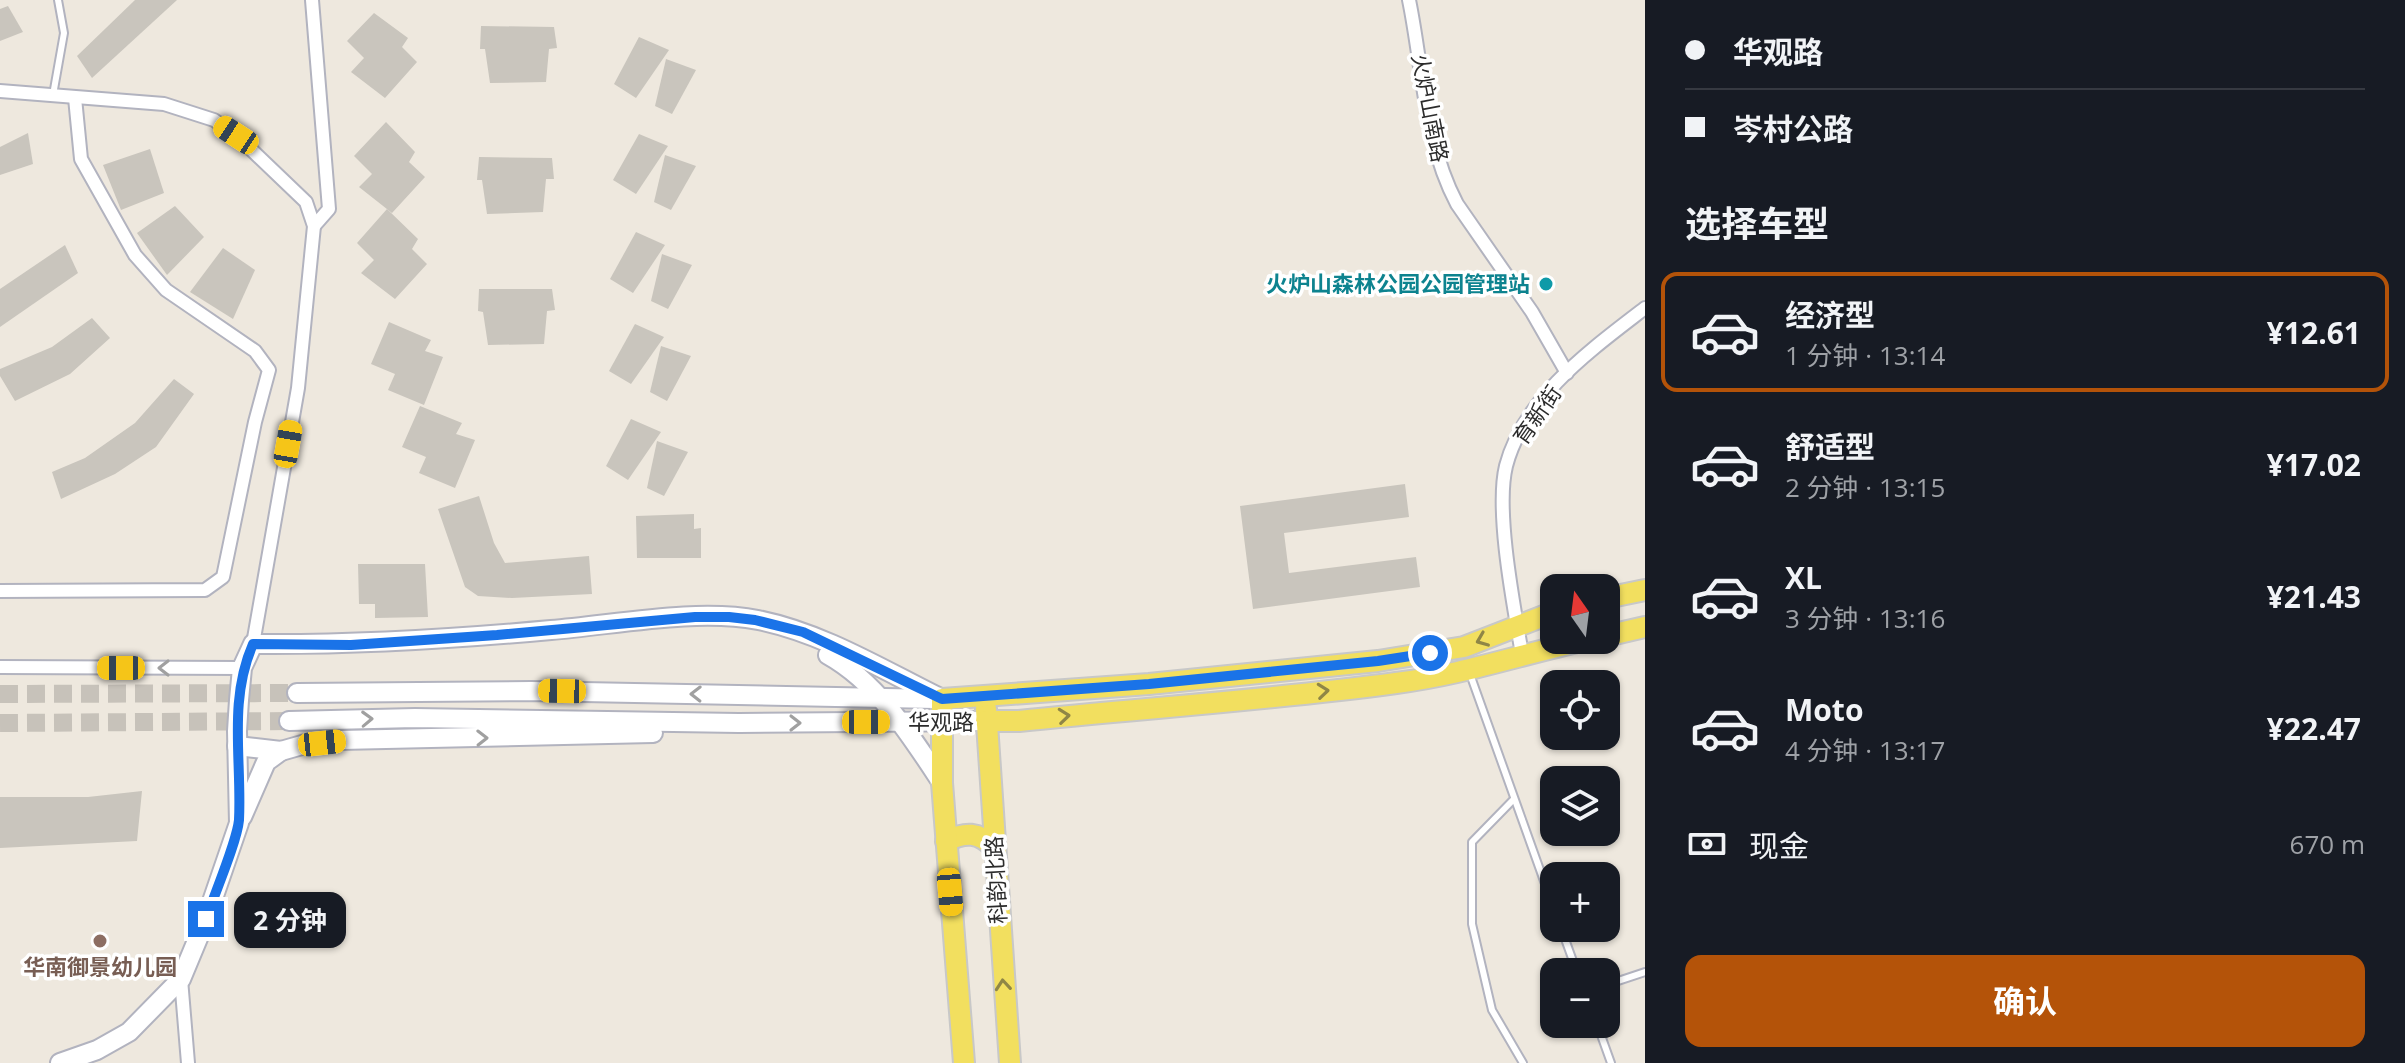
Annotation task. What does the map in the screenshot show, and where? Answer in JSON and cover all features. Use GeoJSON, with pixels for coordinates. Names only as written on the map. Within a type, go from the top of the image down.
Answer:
{"type":"FeatureCollection","features":[{"type":"Feature","properties":{"kind":"main road"},"geometry":{"type":"LineString","coordinates":[[1620,595],[1645,590]]}},
{"type":"Feature","properties":{"kind":"main road","name":"华观路"},"geometry":{"type":"LineString","coordinates":[[942,699],[1149,684],[1378,661],[1464,647],[1540,617]]}},
{"type":"Feature","properties":{"kind":"main road"},"geometry":{"type":"LineString","coordinates":[[1620,633],[1645,627]]}},
{"type":"Feature","properties":{"kind":"main road","name":"华观路"},"geometry":{"type":"LineString","coordinates":[[986,721],[1019,721],[1397,683],[1469,671],[1540,650]]}},
{"type":"Feature","properties":{"kind":"main road","name":"科韵北路"},"geometry":{"type":"LineString","coordinates":[[985,697],[1010,1063]]}},
{"type":"Feature","properties":{"kind":"main road","name":"科韵北路"},"geometry":{"type":"LineString","coordinates":[[942,699],[942,783],[964,1063]]}},
{"type":"Feature","properties":{"kind":"main road"},"geometry":{"type":"LineString","coordinates":[[946,841],[969,833],[978,835],[994,848]]}},
{"type":"Feature","properties":{"kind":"street"},"geometry":{"type":"LineString","coordinates":[[312,0],[329,209],[314,226]]}},
{"type":"Feature","properties":{"kind":"street","name":"火炉山南路"},"geometry":{"type":"LineString","coordinates":[[1409,0],[1433,138],[1447,185],[1532,312],[1567,373]]}},
{"type":"Feature","properties":{"kind":"street"},"geometry":{"type":"LineString","coordinates":[[0,91],[164,104],[214,120],[236,135],[298,193],[306,202],[314,226],[298,388],[253,644],[242,668],[237,746],[239,823]]}},
{"type":"Feature","properties":{"kind":"street"},"geometry":{"type":"LineString","coordinates":[[0,591],[205,590],[223,577],[269,370],[255,351],[166,290],[135,255],[81,159],[75,98]]}},
{"type":"Feature","properties":{"kind":"street","name":"育新街"},"geometry":{"type":"LineString","coordinates":[[1522,654],[1504,520],[1506,467],[1523,426],[1567,373],[1645,308]]}},
{"type":"Feature","properties":{"kind":"street"},"geometry":{"type":"LineString","coordinates":[[253,644],[351,645],[695,617],[729,617],[803,632],[942,699]]}},
{"type":"Feature","properties":{"kind":"street"},"geometry":{"type":"LineString","coordinates":[[729,617],[793,636],[846,665],[902,722],[942,783]]}},
{"type":"Feature","properties":{"kind":"street"},"geometry":{"type":"LineString","coordinates":[[0,667],[242,668]]}},
{"type":"Feature","properties":{"kind":"street","name":"华观路"},"geometry":{"type":"LineString","coordinates":[[297,693],[531,691],[942,699]]}},
{"type":"Feature","properties":{"kind":"street","name":"华观路"},"geometry":{"type":"LineString","coordinates":[[289,721],[415,718],[759,723],[986,721]]}},
{"type":"Feature","properties":{"kind":"street"},"geometry":{"type":"LineString","coordinates":[[60,1063],[97,1050],[129,1032],[181,979],[206,919],[239,823],[266,762],[281,751],[341,740],[603,736],[708,730],[759,723]]}},
{"type":"Feature","properties":{"kind":"street"},"geometry":{"type":"LineString","coordinates":[[237,746],[281,751]]}},
{"type":"Feature","properties":{"kind":"street"},"geometry":{"type":"LineString","coordinates":[[181,979],[188,1063]]}},
{"type":"Feature","properties":{"kind":"lane"},"geometry":{"type":"LineString","coordinates":[[53,96],[64,33],[58,0]]}},
{"type":"Feature","properties":{"kind":"lane"},"geometry":{"type":"LineString","coordinates":[[1469,671],[1540,872]]}},
{"type":"Feature","properties":{"kind":"lane"},"geometry":{"type":"LineString","coordinates":[[1513,800],[1472,842],[1472,924],[1492,1010],[1523,1063]]}},
{"type":"Feature","properties":{"kind":"lane"},"geometry":{"type":"LineString","coordinates":[[1620,980],[1645,972]]}},
{"type":"Feature","properties":{"kind":"lane"},"geometry":{"type":"LineString","coordinates":[[1602,1038],[1611,1063]]}},
{"type":"Feature","properties":{"kind":"building"},"geometry":{"type":"Polygon","coordinates":[[[135,0],[177,0],[92,78],[77,56],[135,0]]]}},
{"type":"Feature","properties":{"kind":"building"},"geometry":{"type":"Polygon","coordinates":[[[8,6],[23,32],[0,41],[0,9],[8,6]]]}},
{"type":"Feature","properties":{"kind":"building"},"geometry":{"type":"Polygon","coordinates":[[[374,13],[408,38],[402,47],[417,62],[385,98],[351,72],[364,58],[347,41],[374,13]]]}},
{"type":"Feature","properties":{"kind":"building"},"geometry":{"type":"Polygon","coordinates":[[[481,26],[554,27],[557,48],[549,49],[546,82],[490,83],[485,49],[480,49],[481,26]]]}},
{"type":"Feature","properties":{"kind":"building"},"geometry":{"type":"Polygon","coordinates":[[[639,37],[669,50],[636,98],[614,84],[639,37]]]}},
{"type":"Feature","properties":{"kind":"building"},"geometry":{"type":"Polygon","coordinates":[[[666,59],[696,70],[672,114],[655,106],[666,59]]]}},
{"type":"Feature","properties":{"kind":"building"},"geometry":{"type":"Polygon","coordinates":[[[386,122],[415,152],[409,162],[425,177],[392,213],[359,187],[372,174],[354,156],[386,122]]]}},
{"type":"Feature","properties":{"kind":"building"},"geometry":{"type":"Polygon","coordinates":[[[28,133],[33,164],[0,175],[0,147],[28,133]]]}},
{"type":"Feature","properties":{"kind":"building"},"geometry":{"type":"Polygon","coordinates":[[[639,134],[668,146],[636,194],[613,180],[639,134]]]}},
{"type":"Feature","properties":{"kind":"building"},"geometry":{"type":"Polygon","coordinates":[[[150,149],[164,193],[121,210],[103,165],[150,149]]]}},
{"type":"Feature","properties":{"kind":"building"},"geometry":{"type":"Polygon","coordinates":[[[665,155],[696,166],[671,210],[654,202],[665,155]]]}},
{"type":"Feature","properties":{"kind":"building"},"geometry":{"type":"Polygon","coordinates":[[[479,157],[552,158],[554,179],[546,179],[543,212],[487,214],[482,180],[477,180],[479,157]]]}},
{"type":"Feature","properties":{"kind":"building"},"geometry":{"type":"Polygon","coordinates":[[[175,206],[204,237],[167,275],[137,233],[175,206]]]}},
{"type":"Feature","properties":{"kind":"building"},"geometry":{"type":"Polygon","coordinates":[[[387,209],[418,239],[412,249],[427,264],[395,299],[361,273],[374,260],[357,243],[387,209]]]}},
{"type":"Feature","properties":{"kind":"building"},"geometry":{"type":"Polygon","coordinates":[[[636,232],[665,245],[633,293],[610,279],[636,232]]]}},
{"type":"Feature","properties":{"kind":"building"},"geometry":{"type":"Polygon","coordinates":[[[65,245],[78,273],[0,327],[0,289],[65,245]]]}},
{"type":"Feature","properties":{"kind":"building"},"geometry":{"type":"Polygon","coordinates":[[[223,248],[255,270],[233,319],[190,292],[223,248]]]}},
{"type":"Feature","properties":{"kind":"building"},"geometry":{"type":"Polygon","coordinates":[[[662,254],[692,265],[668,309],[651,301],[662,254]]]}},
{"type":"Feature","properties":{"kind":"building"},"geometry":{"type":"Polygon","coordinates":[[[479,289],[552,289],[555,310],[547,311],[544,344],[488,345],[483,312],[478,311],[479,289]]]}},
{"type":"Feature","properties":{"kind":"building"},"geometry":{"type":"Polygon","coordinates":[[[92,318],[110,338],[70,374],[15,401],[0,376],[0,369],[52,347],[92,318]]]}},
{"type":"Feature","properties":{"kind":"building"},"geometry":{"type":"Polygon","coordinates":[[[389,322],[431,340],[425,351],[443,357],[424,405],[388,390],[395,374],[371,364],[389,322]]]}},
{"type":"Feature","properties":{"kind":"building"},"geometry":{"type":"Polygon","coordinates":[[[635,324],[664,337],[631,384],[609,371],[635,324]]]}},
{"type":"Feature","properties":{"kind":"building"},"geometry":{"type":"Polygon","coordinates":[[[661,346],[691,356],[667,401],[650,392],[661,346]]]}},
{"type":"Feature","properties":{"kind":"building"},"geometry":{"type":"Polygon","coordinates":[[[174,379],[194,394],[156,447],[115,474],[61,499],[52,472],[85,458],[135,423],[174,379]]]}},
{"type":"Feature","properties":{"kind":"building"},"geometry":{"type":"Polygon","coordinates":[[[420,406],[462,423],[456,434],[475,440],[455,488],[419,473],[426,457],[402,447],[420,406]]]}},
{"type":"Feature","properties":{"kind":"building"},"geometry":{"type":"Polygon","coordinates":[[[631,419],[661,432],[628,480],[606,466],[631,419]]]}},
{"type":"Feature","properties":{"kind":"building"},"geometry":{"type":"Polygon","coordinates":[[[657,441],[688,452],[664,496],[647,488],[657,441]]]}},
{"type":"Feature","properties":{"kind":"building"},"geometry":{"type":"Polygon","coordinates":[[[1405,484],[1409,517],[1284,533],[1289,573],[1416,557],[1420,587],[1253,609],[1240,506],[1405,484]]]}},
{"type":"Feature","properties":{"kind":"building"},"geometry":{"type":"Polygon","coordinates":[[[479,496],[494,543],[505,563],[589,556],[592,594],[512,598],[478,596],[465,587],[438,509],[479,496]]]}},
{"type":"Feature","properties":{"kind":"building"},"geometry":{"type":"Polygon","coordinates":[[[694,514],[694,529],[701,528],[701,558],[637,558],[636,516],[694,514]]]}},
{"type":"Feature","properties":{"kind":"building"},"geometry":{"type":"Polygon","coordinates":[[[358,564],[425,564],[428,617],[375,618],[375,604],[359,604],[358,564]]]}},
{"type":"Feature","properties":{"kind":"building"},"geometry":{"type":"Polygon","coordinates":[[[142,791],[137,841],[0,848],[0,797],[88,797],[142,791]]]}},
{"type":"Feature","properties":{"kind":"tunnel"},"geometry":{"type":"LineString","coordinates":[[0,694],[297,693]]}},
{"type":"Feature","properties":{"kind":"tunnel"},"geometry":{"type":"LineString","coordinates":[[0,723],[289,721]]}},
{"type":"Feature","properties":{"kind":"place","name":"火炉山森林公园公园管理站"},"geometry":{"type":"Point","coordinates":[1546,284]}},
{"type":"Feature","properties":{"kind":"place","name":"华南御景幼儿园"},"geometry":{"type":"Point","coordinates":[100,941]}},
{"type":"Feature","properties":{"kind":"route"},"geometry":{"type":"LineString","coordinates":[[206,919],[239,823],[239,700],[242,668],[253,644],[351,645],[695,617],[729,617],[803,632],[942,699],[1149,684],[1430,653]]}}]}
